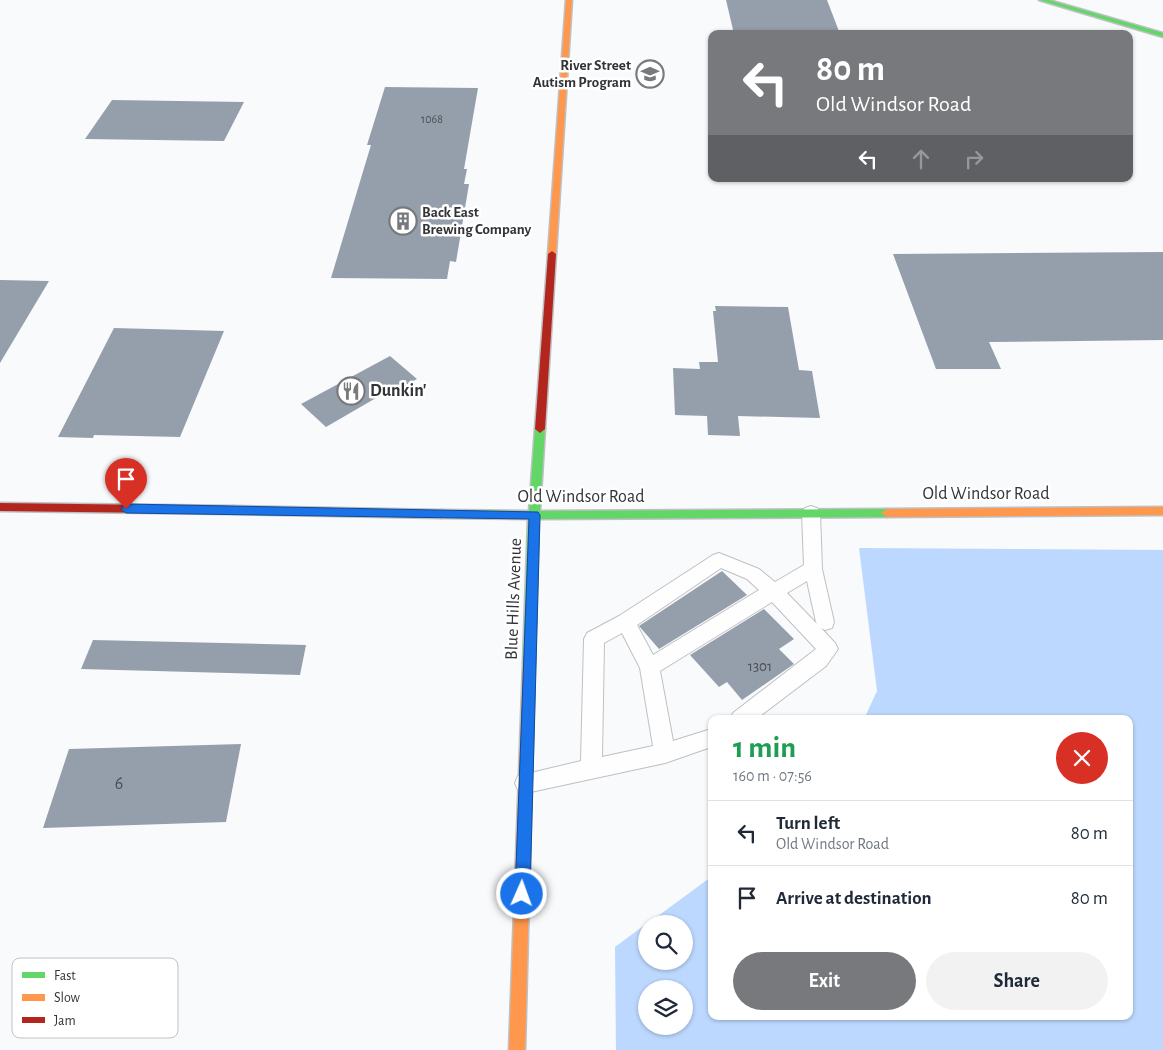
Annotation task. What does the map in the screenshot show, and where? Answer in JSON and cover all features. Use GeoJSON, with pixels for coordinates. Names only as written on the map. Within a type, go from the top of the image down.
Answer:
{"type":"FeatureCollection","features":[{"type":"Feature","properties":{"kind":"main road","name":"Blue Hills Avenue"},"geometry":{"type":"LineString","coordinates":[[518,1050],[534,515],[569,0]]}},
{"type":"Feature","properties":{"kind":"main road"},"geometry":{"type":"LineString","coordinates":[[1042,0],[1163,35]]}},
{"type":"Feature","properties":{"kind":"main road","name":"Old Windsor Road"},"geometry":{"type":"LineString","coordinates":[[0,507],[534,515],[1163,510]]}},
{"type":"Feature","properties":{"kind":"lane"},"geometry":{"type":"LineString","coordinates":[[811,513],[813,569],[825,622]]}},
{"type":"Feature","properties":{"kind":"lane"},"geometry":{"type":"LineString","coordinates":[[591,770],[594,639],[626,622],[719,560],[753,574],[774,592],[828,648],[819,660],[745,715]]}},
{"type":"Feature","properties":{"kind":"lane"},"geometry":{"type":"LineString","coordinates":[[650,667],[813,569]]}},
{"type":"Feature","properties":{"kind":"lane"},"geometry":{"type":"LineString","coordinates":[[626,622],[650,667],[665,753]]}},
{"type":"Feature","properties":{"kind":"lane"},"geometry":{"type":"LineString","coordinates":[[526,782],[591,770],[665,753],[708,739]]}},
{"type":"Feature","properties":{"kind":"shaded area"},"geometry":{"type":"Polygon","coordinates":[[[859,548],[1163,550],[1163,1050],[616,1050],[615,947],[638,930],[638,970],[693,970],[693,915],[659,915],[708,879],[708,1020],[1133,1020],[1133,715],[866,715],[877,691],[859,548]]]}},
{"type":"Feature","properties":{"kind":"building"},"geometry":{"type":"Polygon","coordinates":[[[726,0],[827,0],[838,30],[733,30],[726,0]]]}},
{"type":"Feature","properties":{"kind":"building","name":"Back East Brewing Company"},"geometry":{"type":"Polygon","coordinates":[[[385,87],[478,88],[464,169],[467,169],[464,184],[469,184],[456,262],[450,261],[447,279],[331,278],[371,145],[367,145],[385,87]]]}},
{"type":"Feature","properties":{"kind":"building"},"geometry":{"type":"Polygon","coordinates":[[[112,100],[244,102],[224,141],[85,139],[112,100]]]}},
{"type":"Feature","properties":{"kind":"building"},"geometry":{"type":"Polygon","coordinates":[[[1163,252],[1163,340],[989,342],[1001,369],[936,369],[893,254],[1163,252]]]}},
{"type":"Feature","properties":{"kind":"building"},"geometry":{"type":"Polygon","coordinates":[[[0,280],[49,281],[0,363],[0,280]]]}},
{"type":"Feature","properties":{"kind":"building"},"geometry":{"type":"Polygon","coordinates":[[[715,306],[788,307],[799,370],[812,371],[820,418],[738,416],[740,436],[708,435],[707,416],[675,415],[673,368],[700,369],[699,362],[718,362],[713,311],[716,311],[715,306]]]}},
{"type":"Feature","properties":{"kind":"building"},"geometry":{"type":"Polygon","coordinates":[[[114,328],[224,331],[180,437],[94,435],[93,438],[58,437],[114,328]]]}},
{"type":"Feature","properties":{"kind":"building"},"geometry":{"type":"Polygon","coordinates":[[[390,356],[417,379],[391,393],[388,391],[326,427],[301,404],[390,356]]]}},
{"type":"Feature","properties":{"kind":"building"},"geometry":{"type":"Polygon","coordinates":[[[722,571],[747,595],[659,649],[639,626],[722,571]]]}},
{"type":"Feature","properties":{"kind":"building"},"geometry":{"type":"Polygon","coordinates":[[[764,609],[794,639],[779,649],[794,664],[742,700],[727,682],[719,687],[690,655],[764,609]]]}},
{"type":"Feature","properties":{"kind":"building"},"geometry":{"type":"Polygon","coordinates":[[[93,640],[306,645],[300,675],[81,669],[93,640]]]}},
{"type":"Feature","properties":{"kind":"building"},"geometry":{"type":"Polygon","coordinates":[[[241,744],[226,822],[43,828],[69,749],[241,744]]]}},
{"type":"Feature","properties":{"kind":"traffic: fast"},"geometry":{"type":"LineString","coordinates":[[1042,0],[1163,35]]}},
{"type":"Feature","properties":{"kind":"traffic: fast"},"geometry":{"type":"LineString","coordinates":[[529,663],[534,515],[540,429]]}},
{"type":"Feature","properties":{"kind":"traffic: fast"},"geometry":{"type":"LineString","coordinates":[[441,514],[887,513]]}},
{"type":"Feature","properties":{"kind":"traffic: slow"},"geometry":{"type":"LineString","coordinates":[[552,254],[569,0]]}},
{"type":"Feature","properties":{"kind":"traffic: slow"},"geometry":{"type":"LineString","coordinates":[[233,510],[441,514]]}},
{"type":"Feature","properties":{"kind":"traffic: slow"},"geometry":{"type":"LineString","coordinates":[[887,513],[1163,511]]}},
{"type":"Feature","properties":{"kind":"traffic: slow"},"geometry":{"type":"LineString","coordinates":[[517,1050],[529,663]]}},
{"type":"Feature","properties":{"kind":"traffic: jam"},"geometry":{"type":"LineString","coordinates":[[540,429],[552,254]]}},
{"type":"Feature","properties":{"kind":"traffic: jam"},"geometry":{"type":"LineString","coordinates":[[0,507],[233,510]]}},
{"type":"Feature","properties":{"kind":"place","name":"River Street Autism Program"},"geometry":{"type":"Point","coordinates":[650,74]}},
{"type":"Feature","properties":{"kind":"place","name":"Back East Brewing Company"},"geometry":{"type":"Point","coordinates":[403,221]}},
{"type":"Feature","properties":{"kind":"place","name":"Dunkin'"},"geometry":{"type":"Point","coordinates":[351,391]}},
{"type":"Feature","properties":{"kind":"route"},"geometry":{"type":"LineString","coordinates":[[126,509],[534,515],[522,894]]}}]}
